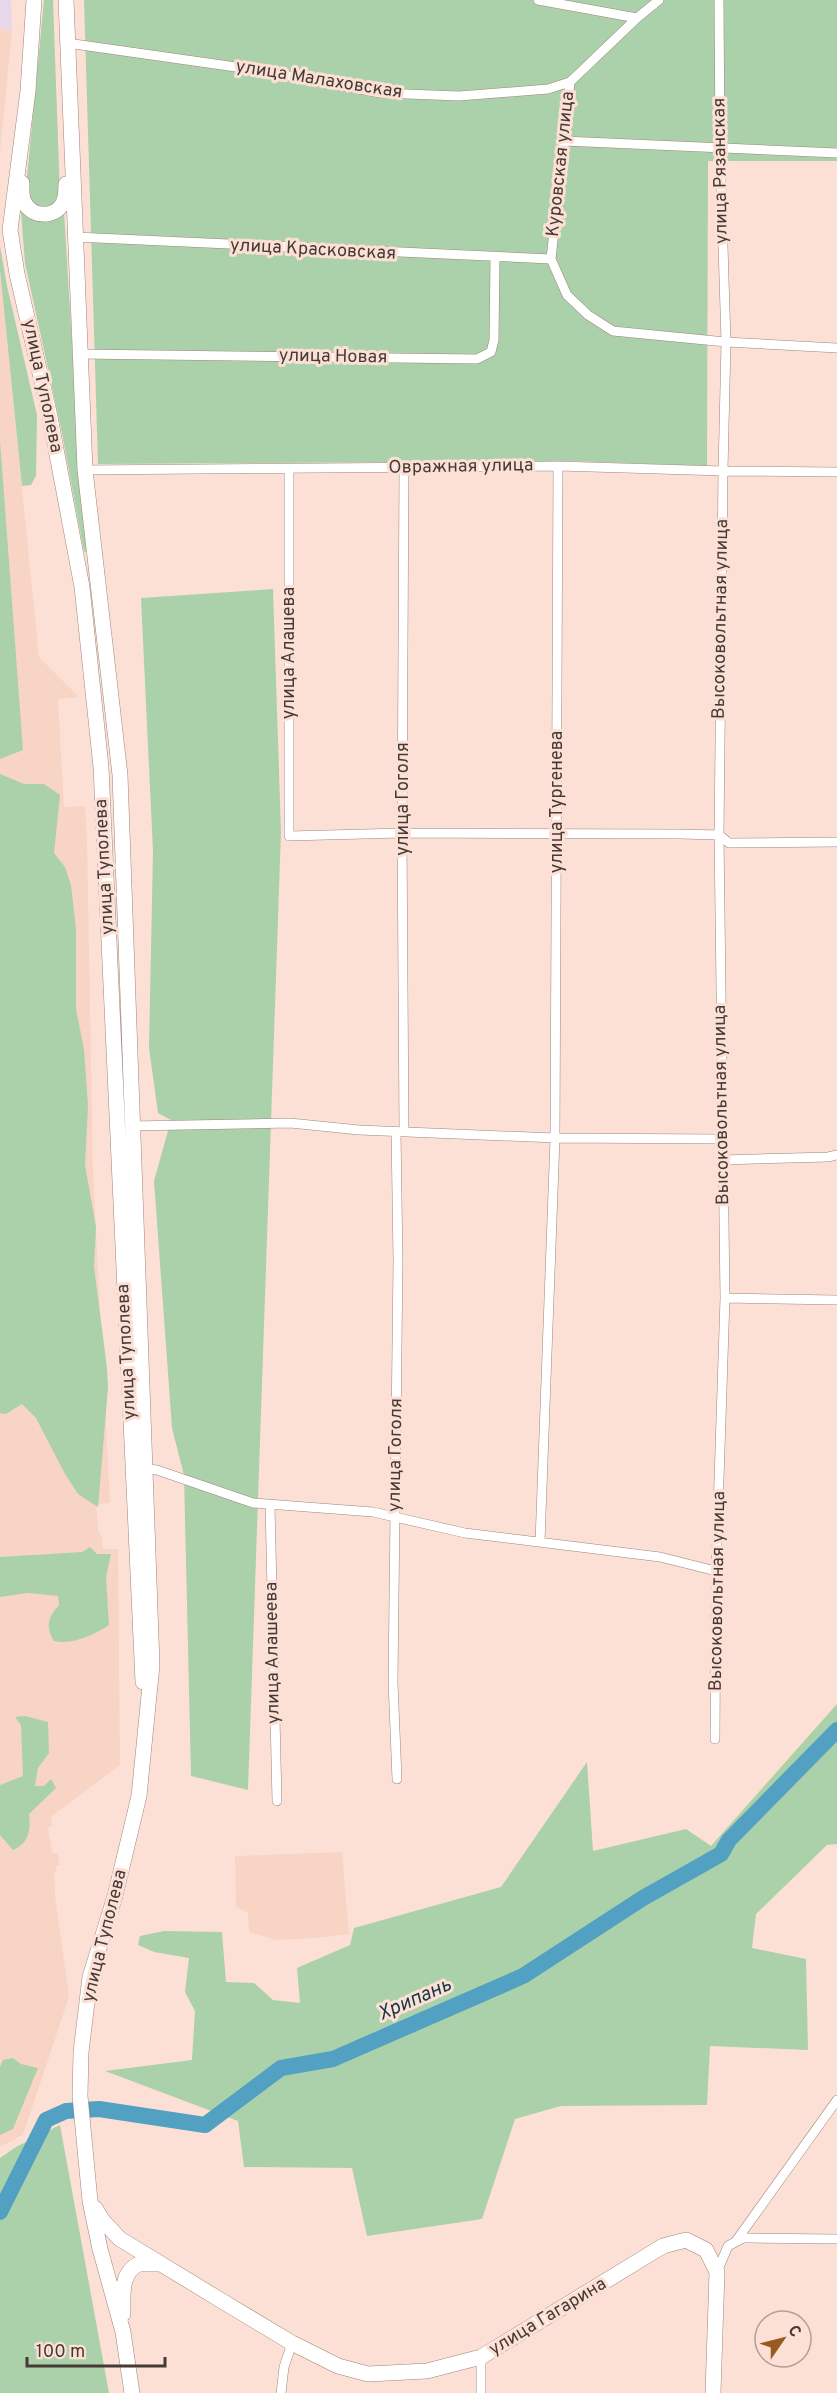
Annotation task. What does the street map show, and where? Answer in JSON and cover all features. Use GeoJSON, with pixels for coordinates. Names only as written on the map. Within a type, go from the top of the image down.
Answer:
{"type":"FeatureCollection","features":[{"type":"Feature","properties":{"kind":"main road","name":"улица Туполева"},"geometry":{"type":"LineString","coordinates":[[34,0],[28,92],[10,230],[49,412],[82,587],[101,767],[146,1742]]}},
{"type":"Feature","properties":{"kind":"main road","name":"улица Туполева"},"geometry":{"type":"LineString","coordinates":[[66,0],[85,470],[120,775],[152,1665],[146,1742],[132,1831],[90,1977],[81,2052],[80,2096],[90,2201],[100,2249],[123,2332]]}},
{"type":"Feature","properties":{"kind":"main road"},"geometry":{"type":"LineString","coordinates":[[28,92],[22,196],[28,208],[33,212],[40,214],[53,212],[63,203],[70,124]]}},
{"type":"Feature","properties":{"kind":"main road","name":"улица Гагарина"},"geometry":{"type":"LineString","coordinates":[[90,2201],[103,2221],[120,2239],[160,2264],[292,2343],[338,2366],[368,2374],[428,2370],[481,2357],[669,2243],[686,2240],[696,2244],[705,2250],[717,2272]]}},
{"type":"Feature","properties":{"kind":"main road"},"geometry":{"type":"LineString","coordinates":[[100,2249],[106,2264],[118,2269],[124,2266],[128,2257],[120,2239]]}},
{"type":"Feature","properties":{"kind":"main road"},"geometry":{"type":"LineString","coordinates":[[132,2393],[123,2332],[123,2290],[128,2273],[139,2264],[160,2264]]}},
{"type":"Feature","properties":{"kind":"main road"},"geometry":{"type":"LineString","coordinates":[[713,2393],[717,2272]]}},
{"type":"Feature","properties":{"kind":"street"},"geometry":{"type":"LineString","coordinates":[[538,0],[637,18]]}},
{"type":"Feature","properties":{"kind":"street","name":"Куровская улица"},"geometry":{"type":"LineString","coordinates":[[551,259],[570,82],[659,0]]}},
{"type":"Feature","properties":{"kind":"street","name":"улица Рязанская"},"geometry":{"type":"LineString","coordinates":[[719,0],[720,149],[726,342],[723,471]]}},
{"type":"Feature","properties":{"kind":"street","name":"улица Малаховская"},"geometry":{"type":"LineString","coordinates":[[67,43],[250,69],[381,93],[459,96],[548,89],[570,82]]}},
{"type":"Feature","properties":{"kind":"street"},"geometry":{"type":"LineString","coordinates":[[563,141],[837,153]]}},
{"type":"Feature","properties":{"kind":"street","name":"улица Красковская"},"geometry":{"type":"LineString","coordinates":[[75,237],[551,259]]}},
{"type":"Feature","properties":{"kind":"street","name":"улица Новая"},"geometry":{"type":"LineString","coordinates":[[79,354],[477,359],[491,352],[494,340],[495,258]]}},
{"type":"Feature","properties":{"kind":"street"},"geometry":{"type":"LineString","coordinates":[[551,259],[567,295],[588,315],[613,331],[726,342],[837,348]]}},
{"type":"Feature","properties":{"kind":"street","name":"Овражная улица"},"geometry":{"type":"LineString","coordinates":[[85,470],[558,466],[837,472]]}},
{"type":"Feature","properties":{"kind":"street","name":"улица Тургенева"},"geometry":{"type":"LineString","coordinates":[[540,1542],[555,1138],[558,466]]}},
{"type":"Feature","properties":{"kind":"street","name":"улица Гоголя"},"geometry":{"type":"LineString","coordinates":[[397,1779],[393,1682],[394,1516],[400,1131],[405,468]]}},
{"type":"Feature","properties":{"kind":"street","name":"улица Алашева"},"geometry":{"type":"LineString","coordinates":[[289,470],[289,836],[402,833]]}},
{"type":"Feature","properties":{"kind":"street","name":"Высоковольтная улица"},"geometry":{"type":"LineString","coordinates":[[715,1739],[716,1571],[725,1298],[719,834],[723,471]]}},
{"type":"Feature","properties":{"kind":"street"},"geometry":{"type":"LineString","coordinates":[[402,833],[719,834],[729,843],[837,842]]}},
{"type":"Feature","properties":{"kind":"street"},"geometry":{"type":"LineString","coordinates":[[131,1126],[290,1123],[555,1138],[722,1139]]}},
{"type":"Feature","properties":{"kind":"street"},"geometry":{"type":"LineString","coordinates":[[722,1160],[837,1155]]}},
{"type":"Feature","properties":{"kind":"street"},"geometry":{"type":"LineString","coordinates":[[725,1298],[837,1300]]}},
{"type":"Feature","properties":{"kind":"street"},"geometry":{"type":"LineString","coordinates":[[146,1469],[158,1470],[253,1503],[394,1516],[465,1533],[660,1557],[716,1571]]}},
{"type":"Feature","properties":{"kind":"street","name":"улица Алашеева"},"geometry":{"type":"LineString","coordinates":[[270,1505],[277,1801]]}},
{"type":"Feature","properties":{"kind":"street"},"geometry":{"type":"LineString","coordinates":[[736,2241],[837,2100]]}},
{"type":"Feature","properties":{"kind":"street"},"geometry":{"type":"LineString","coordinates":[[717,2272],[728,2246],[736,2241],[750,2238],[837,2239]]}},
{"type":"Feature","properties":{"kind":"street"},"geometry":{"type":"LineString","coordinates":[[281,2393],[284,2367],[292,2343]]}},
{"type":"Feature","properties":{"kind":"street"},"geometry":{"type":"LineString","coordinates":[[481,2357],[481,2393]]}},
{"type":"Feature","properties":{"kind":"shaded area"},"geometry":{"type":"Polygon","coordinates":[[[0,0],[11,0],[12,30],[0,29],[0,0]]]}},
{"type":"Feature","properties":{"kind":"shaded area"},"geometry":{"type":"Polygon","coordinates":[[[0,29],[12,30],[0,152],[0,29]]]}},
{"type":"Feature","properties":{"kind":"shaded area"},"geometry":{"type":"Polygon","coordinates":[[[0,270],[39,657],[79,697],[58,699],[64,807],[85,806],[87,840],[93,1172],[110,1503],[96,1504],[98,1530],[102,1538],[103,1549],[118,1549],[120,1765],[51,1817],[52,1826],[48,1828],[52,1853],[58,1853],[60,1865],[56,1866],[57,1873],[54,1873],[55,1895],[69,1997],[23,2135],[0,2147],[0,270]]]}},
{"type":"Feature","properties":{"kind":"shaded area"},"geometry":{"type":"Polygon","coordinates":[[[342,1852],[349,1934],[276,1940],[249,1932],[248,1913],[236,1907],[235,1856],[342,1852]]]}},
{"type":"Feature","properties":{"kind":"green space"},"geometry":{"type":"Polygon","coordinates":[[[44,0],[53,0],[60,196],[55,206],[36,208],[27,195],[26,187],[44,0]]]}},
{"type":"Feature","properties":{"kind":"green space"},"geometry":{"type":"Polygon","coordinates":[[[84,0],[837,0],[837,161],[708,161],[707,466],[571,461],[98,464],[84,0]]]}},
{"type":"Feature","properties":{"kind":"green space"},"geometry":{"type":"Polygon","coordinates":[[[21,212],[64,212],[80,474],[88,551],[84,552],[62,433],[25,263],[21,212]]]}},
{"type":"Feature","properties":{"kind":"green space"},"geometry":{"type":"Polygon","coordinates":[[[0,246],[37,415],[36,476],[31,485],[22,486],[0,270],[0,246]]]}},
{"type":"Feature","properties":{"kind":"green space"},"geometry":{"type":"Polygon","coordinates":[[[0,441],[23,750],[0,759],[0,441]]]}},
{"type":"Feature","properties":{"kind":"green space"},"geometry":{"type":"Polygon","coordinates":[[[273,589],[281,832],[248,1790],[191,1776],[184,1475],[172,1428],[154,1181],[171,1120],[158,1113],[149,1048],[153,851],[141,598],[273,589]]]}},
{"type":"Feature","properties":{"kind":"green space"},"geometry":{"type":"Polygon","coordinates":[[[0,774],[24,784],[44,784],[60,795],[54,853],[65,867],[71,885],[76,929],[76,1009],[84,1049],[88,1106],[85,1165],[96,1227],[94,1267],[107,1368],[108,1388],[98,1507],[78,1494],[36,1418],[22,1404],[6,1414],[0,1413],[0,774]]]}},
{"type":"Feature","properties":{"kind":"green space"},"geometry":{"type":"Polygon","coordinates":[[[90,1547],[97,1554],[111,1554],[106,1577],[109,1625],[97,1632],[68,1642],[54,1641],[49,1631],[49,1622],[59,1605],[58,1596],[28,1593],[0,1597],[0,1557],[82,1552],[90,1547]]]}},
{"type":"Feature","properties":{"kind":"green space"},"geometry":{"type":"Polygon","coordinates":[[[837,1704],[837,1844],[827,1845],[756,1914],[752,1948],[806,1959],[808,2050],[710,2046],[707,2105],[561,2106],[515,2119],[482,2219],[367,2236],[352,2168],[244,2167],[238,2121],[105,2071],[192,2060],[195,2011],[185,1992],[189,1958],[154,1952],[138,1945],[140,1936],[164,1931],[222,1932],[226,1982],[254,1983],[273,2000],[300,2003],[297,1968],[350,1945],[354,1928],[501,1887],[587,1762],[593,1851],[686,1829],[711,1846],[837,1704]]]}},
{"type":"Feature","properties":{"kind":"green space"},"geometry":{"type":"Polygon","coordinates":[[[25,1716],[48,1722],[49,1753],[38,1768],[35,1786],[44,1786],[51,1779],[56,1788],[29,1814],[30,1825],[26,1840],[13,1850],[0,1835],[0,1785],[23,1776],[21,1725],[15,1717],[25,1716]]]}},
{"type":"Feature","properties":{"kind":"green space"},"geometry":{"type":"Polygon","coordinates":[[[13,2058],[21,2064],[38,2068],[13,2129],[0,2135],[0,2067],[3,2060],[13,2058]]]}},
{"type":"Feature","properties":{"kind":"green space"},"geometry":{"type":"Polygon","coordinates":[[[60,2125],[109,2393],[0,2393],[0,2158],[16,2147],[60,2125]]]}},
{"type":"Feature","properties":{"kind":"waterway","name":"Хрипань"},"geometry":{"type":"LineString","coordinates":[[0,2212],[46,2120],[66,2111],[99,2109],[205,2125],[281,2068],[333,2059],[523,1976],[643,1898],[721,1854],[729,1840],[837,1730]]}}]}
